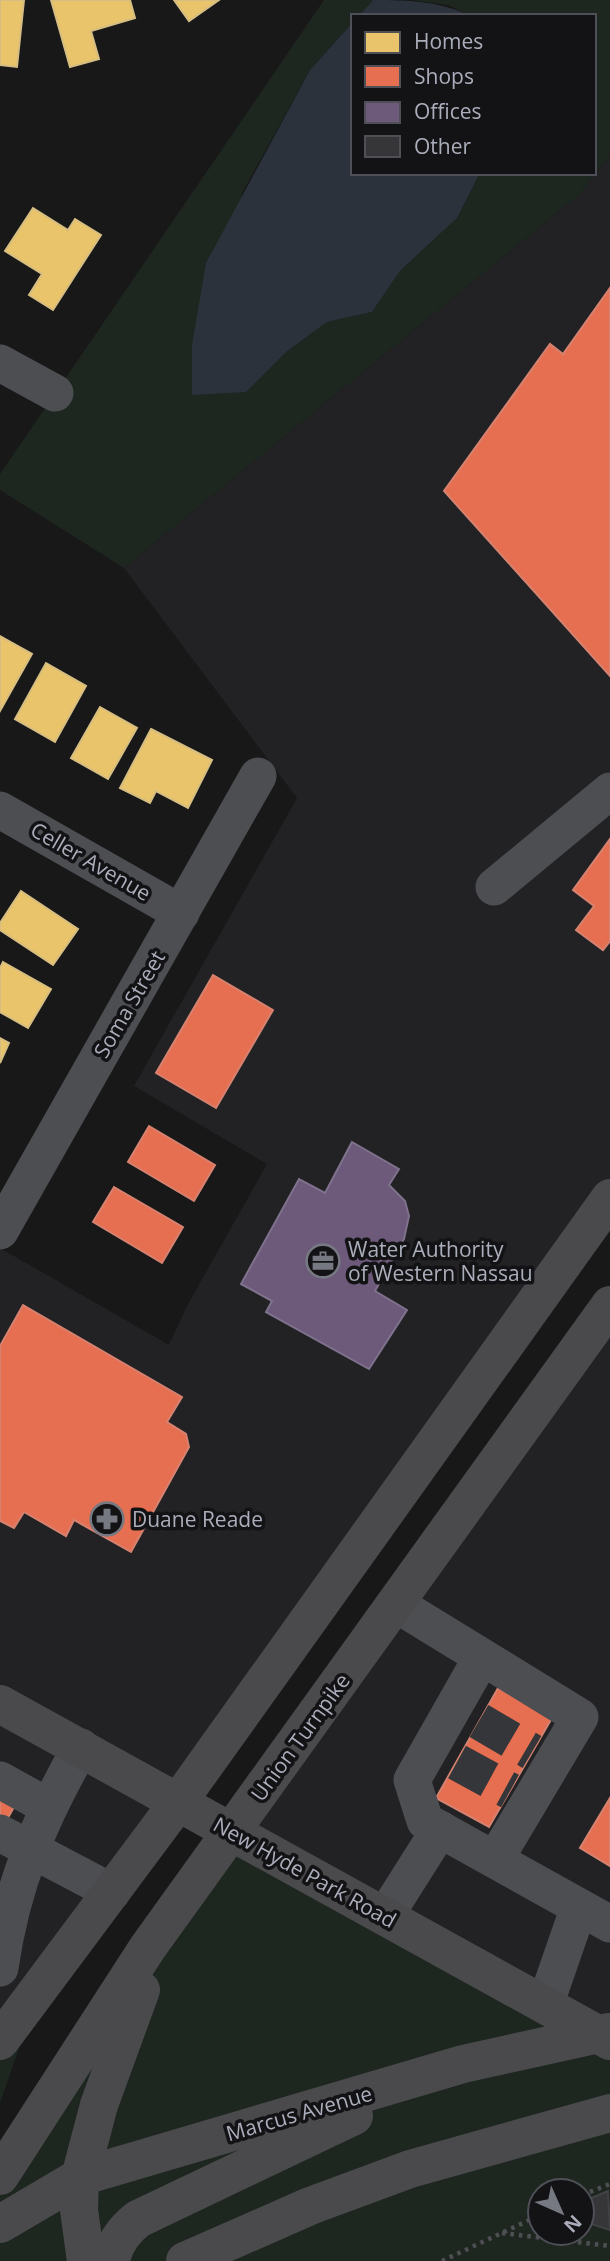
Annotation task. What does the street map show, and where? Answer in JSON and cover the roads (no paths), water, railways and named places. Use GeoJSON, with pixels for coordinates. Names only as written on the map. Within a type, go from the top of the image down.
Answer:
{"type":"FeatureCollection","features":[{"type":"Feature","properties":{"kind":"main road"},"geometry":{"type":"LineString","coordinates":[[8,2015],[112,1892],[610,1198]]}},
{"type":"Feature","properties":{"kind":"main road","name":"Union Turnpike"},"geometry":{"type":"LineString","coordinates":[[0,2176],[179,1904],[610,1305]]}},
{"type":"Feature","properties":{"kind":"main road","name":"New Hyde Park Road"},"geometry":{"type":"LineString","coordinates":[[0,1704],[545,2006],[606,2036]]}},
{"type":"Feature","properties":{"kind":"main road"},"geometry":{"type":"LineString","coordinates":[[86,2261],[79,2210],[80,2177],[121,2038],[179,1904]]}},
{"type":"Feature","properties":{"kind":"main road","name":"Marcus Avenue"},"geometry":{"type":"LineString","coordinates":[[0,2224],[80,2177],[463,2064],[606,2036]]}},
{"type":"Feature","properties":{"kind":"main road"},"geometry":{"type":"LineString","coordinates":[[111,2261],[114,2246],[127,2228],[138,2219],[463,2064]]}},
{"type":"Feature","properties":{"kind":"main road"},"geometry":{"type":"LineString","coordinates":[[185,2261],[310,2206],[410,2169],[610,2113]]}},
{"type":"Feature","properties":{"kind":"street"},"geometry":{"type":"LineString","coordinates":[[0,363],[55,393]]}},
{"type":"Feature","properties":{"kind":"street","name":"Soma Street"},"geometry":{"type":"LineString","coordinates":[[0,1231],[258,776]]}},
{"type":"Feature","properties":{"kind":"street"},"geometry":{"type":"LineString","coordinates":[[494,887],[610,791]]}},
{"type":"Feature","properties":{"kind":"street","name":"Celler Avenue"},"geometry":{"type":"LineString","coordinates":[[0,810],[181,912]]}},
{"type":"Feature","properties":{"kind":"street"},"geometry":{"type":"LineString","coordinates":[[396,1604],[580,1717],[542,1758],[520,1797],[496,1858]]}},
{"type":"Feature","properties":{"kind":"street"},"geometry":{"type":"LineString","coordinates":[[482,1657],[467,1714],[444,1755],[412,1780],[425,1821],[496,1858],[594,1916],[545,2006]]}},
{"type":"Feature","properties":{"kind":"street"},"geometry":{"type":"LineString","coordinates":[[0,1968],[3,1918],[15,1841],[47,1806],[81,1747]]}},
{"type":"Feature","properties":{"kind":"street"},"geometry":{"type":"LineString","coordinates":[[0,1780],[47,1806]]}},
{"type":"Feature","properties":{"kind":"street"},"geometry":{"type":"LineString","coordinates":[[385,1916],[440,1829]]}},
{"type":"Feature","properties":{"kind":"street"},"geometry":{"type":"LineString","coordinates":[[15,1841],[112,1892]]}},
{"type":"Feature","properties":{"kind":"tunnel"},"geometry":{"type":"LineString","coordinates":[[479,1721],[532,1752]]}},
{"type":"Feature","properties":{"kind":"tunnel"},"geometry":{"type":"LineString","coordinates":[[457,1762],[510,1791]]}},
{"type":"Feature","properties":{"kind":"place","name":"Water Authority of Western Nassau"},"geometry":{"type":"Point","coordinates":[323,1261]}},
{"type":"Feature","properties":{"kind":"place","name":"Duane Reade"},"geometry":{"type":"Point","coordinates":[107,1519]}}]}
